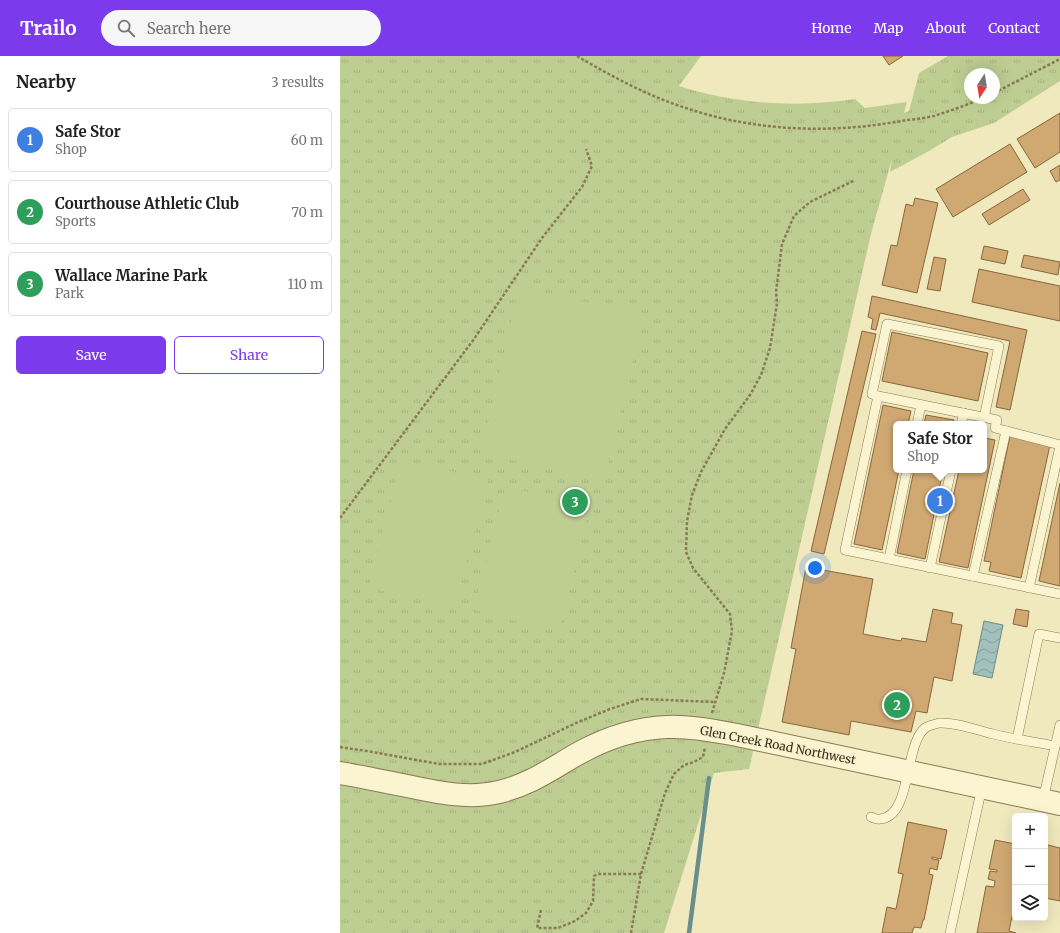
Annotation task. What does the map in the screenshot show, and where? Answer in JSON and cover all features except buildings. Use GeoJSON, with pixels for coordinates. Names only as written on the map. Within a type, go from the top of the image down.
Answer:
{"type":"FeatureCollection","features":[{"type":"Feature","properties":{"kind":"street","name":"Glen Creek Road Northwest"},"geometry":{"type":"LineString","coordinates":[[340,773],[442,793],[473,795],[498,792],[523,785],[580,752],[609,738],[642,730],[668,727],[708,730],[737,735],[1052,802]]}},
{"type":"Feature","properties":{"kind":"lane"},"geometry":{"type":"LineString","coordinates":[[984,418],[999,346],[887,324],[872,394],[878,396],[921,404],[984,418],[997,420],[995,428],[1060,445],[1029,588]]}},
{"type":"Feature","properties":{"kind":"lane"},"geometry":{"type":"LineString","coordinates":[[878,396],[845,550],[1060,594]]}},
{"type":"Feature","properties":{"kind":"lane"},"geometry":{"type":"LineString","coordinates":[[918,421],[921,404]]}},
{"type":"Feature","properties":{"kind":"lane"},"geometry":{"type":"LineString","coordinates":[[962,421],[964,413]]}},
{"type":"Feature","properties":{"kind":"lane"},"geometry":{"type":"LineString","coordinates":[[973,576],[1006,431]]}},
{"type":"Feature","properties":{"kind":"lane"},"geometry":{"type":"LineString","coordinates":[[889,559],[907,473]]}},
{"type":"Feature","properties":{"kind":"lane"},"geometry":{"type":"LineString","coordinates":[[930,568],[950,473]]}},
{"type":"Feature","properties":{"kind":"lane"},"geometry":{"type":"LineString","coordinates":[[1017,739],[1039,634],[1060,638]]}},
{"type":"Feature","properties":{"kind":"lane"},"geometry":{"type":"LineString","coordinates":[[872,817],[880,820],[892,815],[899,806],[909,772],[914,745],[925,728],[938,723],[958,725],[1055,746]]}},
{"type":"Feature","properties":{"kind":"lane"},"geometry":{"type":"LineString","coordinates":[[1052,802],[1055,746],[1060,725]]}},
{"type":"Feature","properties":{"kind":"lane"},"geometry":{"type":"LineString","coordinates":[[950,933],[982,787]]}},
{"type":"Feature","properties":{"kind":"path"},"geometry":{"type":"LineString","coordinates":[[577,56],[609,74],[658,97],[686,108],[756,124],[795,129],[843,129],[866,127],[936,115],[966,104]]}},
{"type":"Feature","properties":{"kind":"path"},"geometry":{"type":"LineString","coordinates":[[1000,90],[1060,59]]}},
{"type":"Feature","properties":{"kind":"path"},"geometry":{"type":"LineString","coordinates":[[340,518],[474,339],[542,238],[582,187],[592,166],[586,149]]}},
{"type":"Feature","properties":{"kind":"path"},"geometry":{"type":"LineString","coordinates":[[631,933],[642,874],[665,793],[674,774],[684,765],[694,762],[703,756],[715,702],[724,673],[732,631],[730,614],[693,568],[686,552],[687,521],[692,495],[701,472],[725,430],[750,395],[761,375],[770,348],[772,325],[777,303],[776,292],[782,244],[794,216],[810,202],[855,180]]}},
{"type":"Feature","properties":{"kind":"path"},"geometry":{"type":"LineString","coordinates":[[340,747],[439,764],[482,764],[515,752],[576,723],[610,709],[641,699],[715,702]]}},
{"type":"Feature","properties":{"kind":"path"},"geometry":{"type":"LineString","coordinates":[[541,910],[537,928],[558,928],[575,921],[586,913],[593,901],[594,876],[598,874],[642,874]]}},
{"type":"Feature","properties":{"kind":"green space"},"geometry":{"type":"Polygon","coordinates":[[[340,56],[701,56],[679,86],[722,97],[766,103],[811,103],[855,99],[865,108],[907,102],[904,113],[909,111],[919,73],[948,56],[1060,56],[1060,81],[994,123],[952,137],[890,172],[892,159],[871,234],[749,769],[714,773],[664,933],[340,933],[340,56]]]}},
{"type":"Feature","properties":{"kind":"green space"},"geometry":{"type":"Polygon","coordinates":[[[519,288],[644,314],[604,480],[481,453],[519,288]]]}},
{"type":"Feature","properties":{"kind":"green space"},"geometry":{"type":"Polygon","coordinates":[[[401,460],[488,480],[455,607],[369,588],[401,460]]]}},
{"type":"Feature","properties":{"kind":"green space"},"geometry":{"type":"Polygon","coordinates":[[[505,487],[590,505],[559,631],[474,610],[505,487]]]}},
{"type":"Feature","properties":{"kind":"green space"},"geometry":{"type":"Polygon","coordinates":[[[357,923],[394,933],[354,933],[357,923]]]}},
{"type":"Feature","properties":{"kind":"water"},"geometry":{"type":"Polygon","coordinates":[[[984,621],[1003,625],[992,678],[973,674],[984,621]]]}},
{"type":"Feature","properties":{"kind":"waterway"},"geometry":{"type":"LineString","coordinates":[[689,933],[709,778]]}},
{"type":"Feature","properties":{"kind":"place","name":"Safe Stor"},"geometry":{"type":"Point","coordinates":[940,501]}},
{"type":"Feature","properties":{"kind":"place","name":"Wallace Marine Park"},"geometry":{"type":"Point","coordinates":[575,502]}},
{"type":"Feature","properties":{"kind":"place","name":"Courthouse Athletic Club"},"geometry":{"type":"Point","coordinates":[897,705]}}]}
